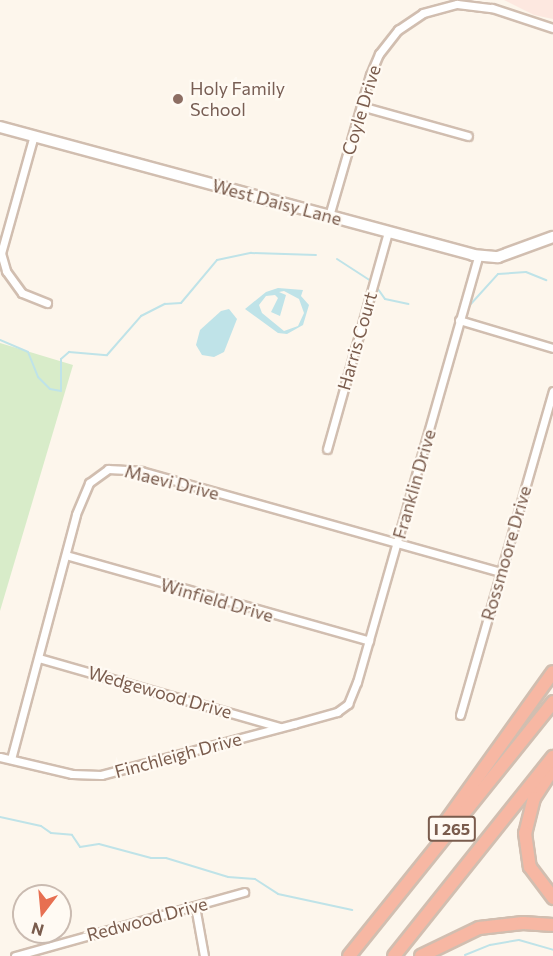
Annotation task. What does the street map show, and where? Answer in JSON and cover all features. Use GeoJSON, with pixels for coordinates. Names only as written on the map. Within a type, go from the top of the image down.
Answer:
{"type":"FeatureCollection","features":[{"type":"Feature","properties":{"kind":"highway"},"geometry":{"type":"LineString","coordinates":[[388,908],[553,672]]}},
{"type":"Feature","properties":{"kind":"highway","name":"I 265"},"geometry":{"type":"LineString","coordinates":[[349,956],[553,702]]}},
{"type":"Feature","properties":{"kind":"highway","name":"I 265"},"geometry":{"type":"LineString","coordinates":[[394,956],[553,757]]}},
{"type":"Feature","properties":{"kind":"highway"},"geometry":{"type":"LineString","coordinates":[[553,769],[534,798],[525,832],[530,867],[553,898]]}},
{"type":"Feature","properties":{"kind":"highway"},"geometry":{"type":"LineString","coordinates":[[421,956],[479,928],[523,923],[553,925]]}},
{"type":"Feature","properties":{"kind":"street","name":"Coyle Drive"},"geometry":{"type":"LineString","coordinates":[[329,216],[361,106],[379,54],[398,30],[423,13],[449,5],[474,4],[553,28]]}},
{"type":"Feature","properties":{"kind":"street"},"geometry":{"type":"LineString","coordinates":[[361,106],[468,136]]}},
{"type":"Feature","properties":{"kind":"street","name":"West Daisy Lane"},"geometry":{"type":"LineString","coordinates":[[0,127],[478,256],[498,258],[553,237]]}},
{"type":"Feature","properties":{"kind":"street"},"geometry":{"type":"LineString","coordinates":[[34,135],[1,253],[6,271],[22,292],[47,303]]}},
{"type":"Feature","properties":{"kind":"street","name":"Harris Court"},"geometry":{"type":"LineString","coordinates":[[327,449],[388,232]]}},
{"type":"Feature","properties":{"kind":"street","name":"Franklin Drive"},"geometry":{"type":"LineString","coordinates":[[343,708],[352,698],[369,642],[478,256]]}},
{"type":"Feature","properties":{"kind":"street"},"geometry":{"type":"LineString","coordinates":[[459,320],[553,348]]}},
{"type":"Feature","properties":{"kind":"street","name":"Rossmoore Drive"},"geometry":{"type":"LineString","coordinates":[[460,715],[553,391]]}},
{"type":"Feature","properties":{"kind":"street","name":"Maevi Drive"},"geometry":{"type":"LineString","coordinates":[[11,759],[85,490],[101,472],[116,468],[141,471],[501,572]]}},
{"type":"Feature","properties":{"kind":"street","name":"Winfield Drive"},"geometry":{"type":"LineString","coordinates":[[66,555],[369,642]]}},
{"type":"Feature","properties":{"kind":"street","name":"Wedgewood Drive"},"geometry":{"type":"LineString","coordinates":[[39,658],[281,727]]}},
{"type":"Feature","properties":{"kind":"street","name":"Finchleigh Drive"},"geometry":{"type":"LineString","coordinates":[[0,757],[72,774],[101,775],[343,708]]}},
{"type":"Feature","properties":{"kind":"street","name":"Redwood Drive"},"geometry":{"type":"LineString","coordinates":[[15,956],[244,892]]}},
{"type":"Feature","properties":{"kind":"street"},"geometry":{"type":"LineString","coordinates":[[195,906],[204,956]]}},
{"type":"Feature","properties":{"kind":"shaded area"},"geometry":{"type":"Polygon","coordinates":[[[504,0],[553,0],[553,19],[534,15],[504,0]]]}},
{"type":"Feature","properties":{"kind":"green space"},"geometry":{"type":"Polygon","coordinates":[[[0,343],[73,365],[0,611],[0,343]]]}},
{"type":"Feature","properties":{"kind":"water"},"geometry":{"type":"Polygon","coordinates":[[[278,288],[303,290],[301,296],[309,305],[303,325],[287,334],[278,333],[245,309],[266,292],[278,288]],[[284,291],[279,292],[286,295],[280,316],[271,312],[278,298],[275,295],[266,296],[259,305],[262,313],[284,331],[298,326],[304,313],[299,299],[284,291]]]}},
{"type":"Feature","properties":{"kind":"water"},"geometry":{"type":"Polygon","coordinates":[[[229,309],[237,319],[224,352],[214,357],[202,355],[196,345],[200,330],[221,311],[229,309]]]}},
{"type":"Feature","properties":{"kind":"waterway"},"geometry":{"type":"LineString","coordinates":[[0,340],[28,352],[38,377],[50,389],[61,391],[61,359],[69,352],[107,355],[141,316],[165,304],[181,303],[217,260],[251,253],[316,255]]}},
{"type":"Feature","properties":{"kind":"waterway"},"geometry":{"type":"LineString","coordinates":[[337,259],[371,281]]}},
{"type":"Feature","properties":{"kind":"waterway"},"geometry":{"type":"LineString","coordinates":[[469,306],[498,274],[526,272],[546,280]]}},
{"type":"Feature","properties":{"kind":"waterway"},"geometry":{"type":"LineString","coordinates":[[378,289],[385,299],[408,304]]}},
{"type":"Feature","properties":{"kind":"waterway"},"geometry":{"type":"LineString","coordinates":[[0,817],[41,826],[51,833],[72,835],[80,847],[99,844],[151,858],[166,858],[228,877],[255,879],[278,894],[352,910]]}},
{"type":"Feature","properties":{"kind":"waterway"},"geometry":{"type":"LineString","coordinates":[[465,955],[490,945],[519,940],[553,950]]}},
{"type":"Feature","properties":{"kind":"place","name":"Holy Family School"},"geometry":{"type":"Point","coordinates":[178,99]}}]}
